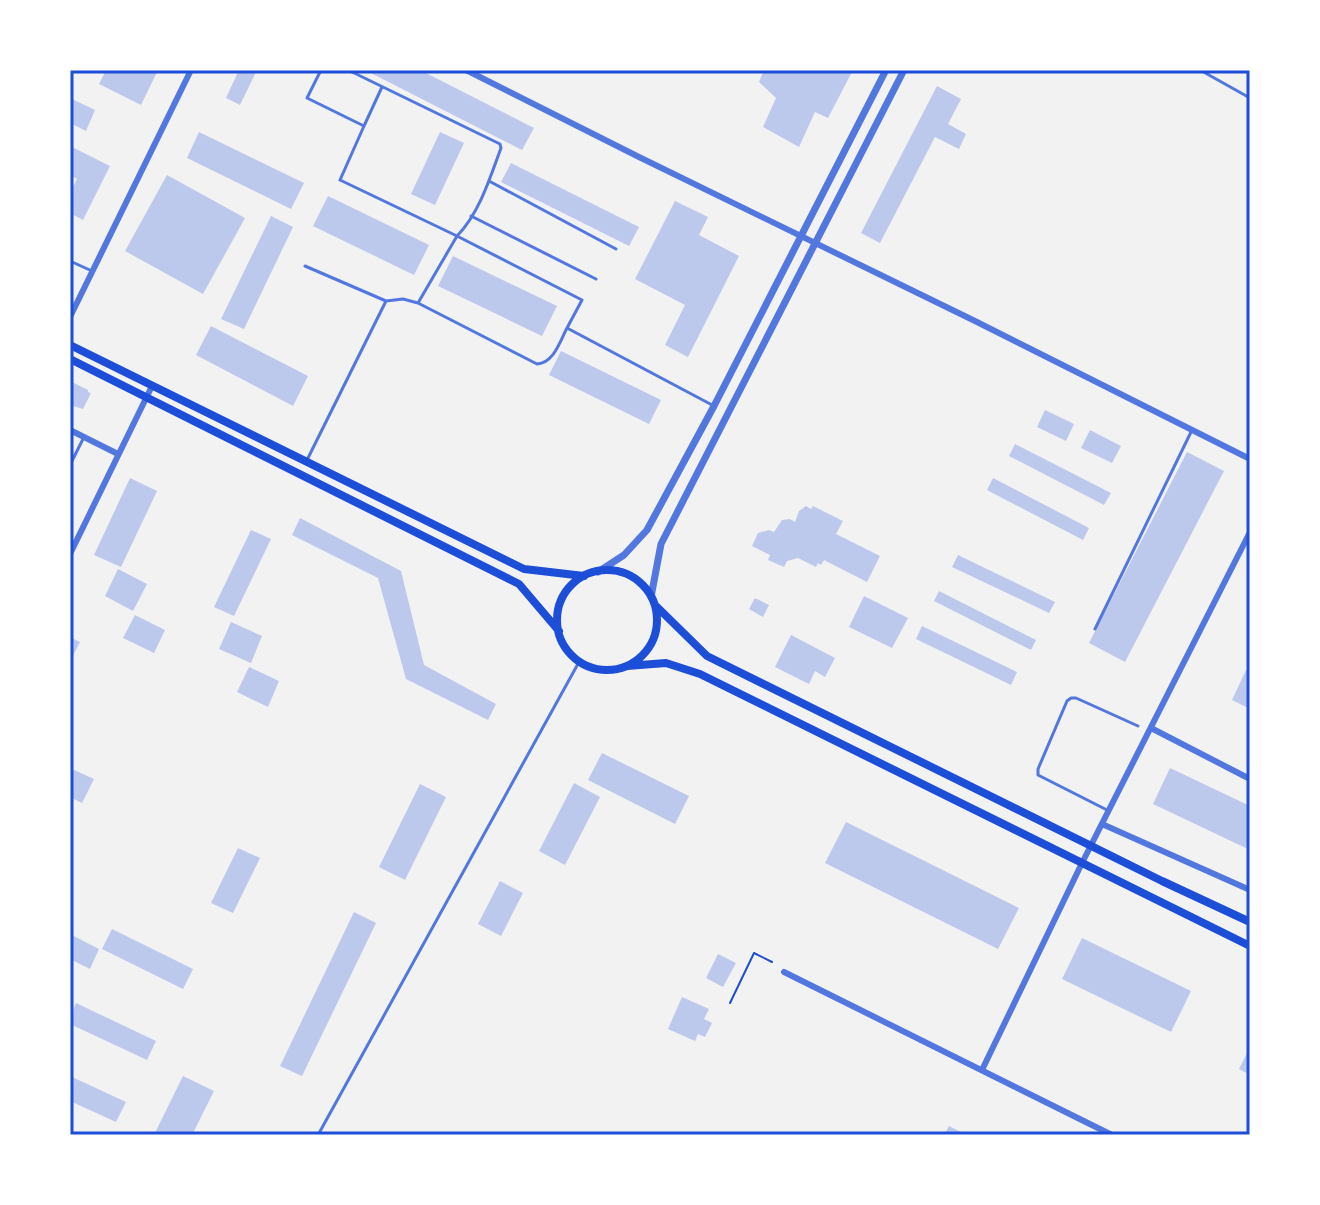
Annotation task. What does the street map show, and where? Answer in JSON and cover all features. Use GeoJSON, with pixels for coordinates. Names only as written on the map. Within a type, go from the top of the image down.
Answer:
{"type":"FeatureCollection","features":[{"type":"Feature","properties":{"kind":"main road"},"geometry":{"type":"LineString","coordinates":[[70,345],[524,569],[584,576],[616,571],[632,577],[707,656],[1250,922]]}},
{"type":"Feature","properties":{"kind":"main road"},"geometry":{"type":"LineString","coordinates":[[70,359],[519,584],[559,631]]}},
{"type":"Feature","properties":{"kind":"main road"},"geometry":{"type":"LineString","coordinates":[[584,576],[570,588],[560,604],[557,622],[566,648],[579,662],[607,670],[666,663],[700,674],[1250,946]]}},
{"type":"Feature","properties":{"kind":"main road"},"geometry":{"type":"LineString","coordinates":[[627,666],[642,656],[653,641],[657,623],[653,601]]}},
{"type":"Feature","properties":{"kind":"street"},"geometry":{"type":"LineString","coordinates":[[70,317],[191,70]]}},
{"type":"Feature","properties":{"kind":"street"},"geometry":{"type":"LineString","coordinates":[[466,70],[1250,459]]}},
{"type":"Feature","properties":{"kind":"street"},"geometry":{"type":"LineString","coordinates":[[598,572],[624,555],[647,530],[886,70]]}},
{"type":"Feature","properties":{"kind":"street"},"geometry":{"type":"LineString","coordinates":[[653,601],[661,544],[904,70]]}},
{"type":"Feature","properties":{"kind":"street"},"geometry":{"type":"LineString","coordinates":[[70,554],[152,386]]}},
{"type":"Feature","properties":{"kind":"street"},"geometry":{"type":"LineString","coordinates":[[70,430],[118,454]]}},
{"type":"Feature","properties":{"kind":"street"},"geometry":{"type":"LineString","coordinates":[[982,1070],[1082,863],[1250,532]]}},
{"type":"Feature","properties":{"kind":"street"},"geometry":{"type":"LineString","coordinates":[[1151,728],[1250,779]]}},
{"type":"Feature","properties":{"kind":"street"},"geometry":{"type":"LineString","coordinates":[[1102,824],[1250,890]]}},
{"type":"Feature","properties":{"kind":"street"},"geometry":{"type":"LineString","coordinates":[[784,972],[1112,1135]]}},
{"type":"Feature","properties":{"kind":"lane"},"geometry":{"type":"LineString","coordinates":[[321,70],[307,98],[364,126]]}},
{"type":"Feature","properties":{"kind":"lane"},"geometry":{"type":"LineString","coordinates":[[348,70],[500,144],[488,180],[466,227],[457,236],[418,303]]}},
{"type":"Feature","properties":{"kind":"lane"},"geometry":{"type":"LineString","coordinates":[[1200,70],[1250,98]]}},
{"type":"Feature","properties":{"kind":"lane"},"geometry":{"type":"LineString","coordinates":[[305,266],[386,301],[403,299],[418,303],[537,364],[550,360],[582,300],[340,180],[382,87]]}},
{"type":"Feature","properties":{"kind":"lane"},"geometry":{"type":"LineString","coordinates":[[488,180],[616,249]]}},
{"type":"Feature","properties":{"kind":"lane"},"geometry":{"type":"LineString","coordinates":[[471,216],[596,279]]}},
{"type":"Feature","properties":{"kind":"lane"},"geometry":{"type":"LineString","coordinates":[[70,261],[92,271]]}},
{"type":"Feature","properties":{"kind":"lane"},"geometry":{"type":"LineString","coordinates":[[306,462],[386,301]]}},
{"type":"Feature","properties":{"kind":"lane"},"geometry":{"type":"LineString","coordinates":[[567,328],[714,406]]}},
{"type":"Feature","properties":{"kind":"lane"},"geometry":{"type":"LineString","coordinates":[[1095,629],[1192,430]]}},
{"type":"Feature","properties":{"kind":"lane"},"geometry":{"type":"LineString","coordinates":[[70,465],[84,437]]}},
{"type":"Feature","properties":{"kind":"lane"},"geometry":{"type":"LineString","coordinates":[[318,1135],[579,662]]}},
{"type":"Feature","properties":{"kind":"lane"},"geometry":{"type":"LineString","coordinates":[[1109,811],[1038,775],[1038,769],[1071,698],[1138,726]]}},
{"type":"Feature","properties":{"kind":"path"},"geometry":{"type":"LineString","coordinates":[[730,1003],[754,953],[772,962]]}},
{"type":"Feature","properties":{"kind":"building"},"geometry":{"type":"Polygon","coordinates":[[[106,70],[158,70],[141,105],[99,84],[106,70]]]}},
{"type":"Feature","properties":{"kind":"building"},"geometry":{"type":"Polygon","coordinates":[[[239,70],[257,70],[240,105],[226,98],[239,70]]]}},
{"type":"Feature","properties":{"kind":"building"},"geometry":{"type":"Polygon","coordinates":[[[365,70],[420,70],[534,128],[522,150],[365,70]]]}},
{"type":"Feature","properties":{"kind":"building"},"geometry":{"type":"Polygon","coordinates":[[[764,70],[853,70],[828,118],[815,112],[799,147],[763,127],[776,98],[759,82],[764,70]]]}},
{"type":"Feature","properties":{"kind":"building"},"geometry":{"type":"Polygon","coordinates":[[[937,86],[961,99],[948,124],[966,134],[959,149],[935,137],[880,243],[861,233],[937,86]]]}},
{"type":"Feature","properties":{"kind":"building"},"geometry":{"type":"Polygon","coordinates":[[[70,98],[95,110],[86,131],[70,123],[70,98]]]}},
{"type":"Feature","properties":{"kind":"building"},"geometry":{"type":"Polygon","coordinates":[[[199,132],[304,183],[291,209],[187,158],[199,132]]]}},
{"type":"Feature","properties":{"kind":"building"},"geometry":{"type":"Polygon","coordinates":[[[440,132],[464,143],[435,205],[411,194],[440,132]]]}},
{"type":"Feature","properties":{"kind":"building"},"geometry":{"type":"Polygon","coordinates":[[[70,146],[110,166],[83,220],[70,213],[70,193],[77,179],[70,175],[70,146]]]}},
{"type":"Feature","properties":{"kind":"building"},"geometry":{"type":"Polygon","coordinates":[[[511,163],[639,227],[629,246],[501,182],[511,163]]]}},
{"type":"Feature","properties":{"kind":"building"},"geometry":{"type":"Polygon","coordinates":[[[167,175],[245,218],[203,294],[125,251],[167,175]]]}},
{"type":"Feature","properties":{"kind":"building"},"geometry":{"type":"Polygon","coordinates":[[[328,196],[429,245],[414,275],[313,226],[328,196]]]}},
{"type":"Feature","properties":{"kind":"building"},"geometry":{"type":"Polygon","coordinates":[[[675,201],[708,217],[699,235],[739,256],[688,357],[665,345],[685,305],[635,279],[675,201]]]}},
{"type":"Feature","properties":{"kind":"building"},"geometry":{"type":"Polygon","coordinates":[[[271,216],[293,227],[244,329],[221,319],[271,216]]]}},
{"type":"Feature","properties":{"kind":"building"},"geometry":{"type":"Polygon","coordinates":[[[453,256],[557,306],[542,336],[438,286],[453,256]]]}},
{"type":"Feature","properties":{"kind":"building"},"geometry":{"type":"Polygon","coordinates":[[[211,326],[308,376],[293,406],[196,355],[211,326]]]}},
{"type":"Feature","properties":{"kind":"building"},"geometry":{"type":"Polygon","coordinates":[[[561,351],[661,400],[649,424],[549,375],[561,351]]]}},
{"type":"Feature","properties":{"kind":"building"},"geometry":{"type":"Polygon","coordinates":[[[70,381],[91,393],[83,409],[70,405],[70,381]]]}},
{"type":"Feature","properties":{"kind":"building"},"geometry":{"type":"Polygon","coordinates":[[[1045,410],[1074,424],[1066,441],[1037,427],[1045,410]]]}},
{"type":"Feature","properties":{"kind":"building"},"geometry":{"type":"Polygon","coordinates":[[[1090,430],[1121,446],[1112,463],[1081,448],[1090,430]]]}},
{"type":"Feature","properties":{"kind":"building"},"geometry":{"type":"Polygon","coordinates":[[[1015,444],[1111,493],[1104,505],[1009,456],[1015,444]]]}},
{"type":"Feature","properties":{"kind":"building"},"geometry":{"type":"Polygon","coordinates":[[[1187,452],[1224,471],[1125,662],[1089,643],[1187,452]]]}},
{"type":"Feature","properties":{"kind":"building"},"geometry":{"type":"Polygon","coordinates":[[[130,478],[157,491],[121,567],[94,555],[130,478]]]}},
{"type":"Feature","properties":{"kind":"building"},"geometry":{"type":"Polygon","coordinates":[[[993,478],[1089,528],[1083,540],[987,490],[993,478]]]}},
{"type":"Feature","properties":{"kind":"building"},"geometry":{"type":"Polygon","coordinates":[[[806,506],[811,509],[813,506],[843,521],[836,534],[880,556],[867,582],[824,560],[816,567],[798,558],[787,561],[784,567],[768,560],[770,555],[752,546],[758,533],[774,532],[782,520],[795,522],[799,511],[806,506]]]}},
{"type":"Feature","properties":{"kind":"building"},"geometry":{"type":"Polygon","coordinates":[[[300,518],[401,571],[424,665],[496,704],[488,720],[406,679],[378,578],[292,535],[300,518]]]}},
{"type":"Feature","properties":{"kind":"building"},"geometry":{"type":"Polygon","coordinates":[[[251,530],[271,539],[234,616],[214,607],[251,530]]]}},
{"type":"Feature","properties":{"kind":"building"},"geometry":{"type":"Polygon","coordinates":[[[958,555],[1055,602],[1049,613],[952,567],[958,555]]]}},
{"type":"Feature","properties":{"kind":"building"},"geometry":{"type":"Polygon","coordinates":[[[118,569],[147,584],[133,611],[105,596],[118,569]]]}},
{"type":"Feature","properties":{"kind":"building"},"geometry":{"type":"Polygon","coordinates":[[[939,591],[1036,640],[1031,650],[934,601],[939,591]]]}},
{"type":"Feature","properties":{"kind":"building"},"geometry":{"type":"Polygon","coordinates":[[[864,596],[908,618],[892,648],[849,627],[864,596]]]}},
{"type":"Feature","properties":{"kind":"building"},"geometry":{"type":"Polygon","coordinates":[[[755,598],[769,605],[763,617],[749,609],[755,598]]]}},
{"type":"Feature","properties":{"kind":"building"},"geometry":{"type":"Polygon","coordinates":[[[135,615],[165,630],[154,653],[123,638],[135,615]]]}},
{"type":"Feature","properties":{"kind":"building"},"geometry":{"type":"Polygon","coordinates":[[[231,622],[262,636],[251,663],[219,649],[231,622]]]}},
{"type":"Feature","properties":{"kind":"building"},"geometry":{"type":"Polygon","coordinates":[[[922,626],[1017,672],[1011,685],[916,639],[922,626]]]}},
{"type":"Feature","properties":{"kind":"building"},"geometry":{"type":"Polygon","coordinates":[[[791,635],[835,658],[825,677],[815,671],[809,684],[775,667],[791,635]]]}},
{"type":"Feature","properties":{"kind":"building"},"geometry":{"type":"Polygon","coordinates":[[[70,637],[80,642],[70,662],[70,637]]]}},
{"type":"Feature","properties":{"kind":"building"},"geometry":{"type":"Polygon","coordinates":[[[249,667],[279,681],[268,707],[237,692],[249,667]]]}},
{"type":"Feature","properties":{"kind":"building"},"geometry":{"type":"Polygon","coordinates":[[[1246,670],[1250,672],[1250,709],[1232,700],[1246,670]]]}},
{"type":"Feature","properties":{"kind":"building"},"geometry":{"type":"Polygon","coordinates":[[[602,753],[689,796],[675,824],[588,780],[602,753]]]}},
{"type":"Feature","properties":{"kind":"building"},"geometry":{"type":"Polygon","coordinates":[[[70,768],[94,779],[82,803],[70,797],[70,768]]]}},
{"type":"Feature","properties":{"kind":"building"},"geometry":{"type":"Polygon","coordinates":[[[1170,768],[1250,806],[1250,850],[1153,804],[1170,768]]]}},
{"type":"Feature","properties":{"kind":"building"},"geometry":{"type":"Polygon","coordinates":[[[574,783],[600,797],[565,865],[539,851],[574,783]]]}},
{"type":"Feature","properties":{"kind":"building"},"geometry":{"type":"Polygon","coordinates":[[[420,784],[446,797],[405,880],[379,867],[420,784]]]}},
{"type":"Feature","properties":{"kind":"building"},"geometry":{"type":"Polygon","coordinates":[[[846,822],[1019,908],[998,949],[825,863],[846,822]]]}},
{"type":"Feature","properties":{"kind":"building"},"geometry":{"type":"Polygon","coordinates":[[[238,848],[260,858],[233,913],[211,903],[238,848]]]}},
{"type":"Feature","properties":{"kind":"building"},"geometry":{"type":"Polygon","coordinates":[[[500,881],[523,893],[501,936],[478,924],[500,881]]]}},
{"type":"Feature","properties":{"kind":"building"},"geometry":{"type":"Polygon","coordinates":[[[354,912],[376,923],[302,1076],[280,1066],[354,912]]]}},
{"type":"Feature","properties":{"kind":"building"},"geometry":{"type":"Polygon","coordinates":[[[112,929],[193,969],[183,989],[102,949],[112,929]]]}},
{"type":"Feature","properties":{"kind":"building"},"geometry":{"type":"Polygon","coordinates":[[[70,934],[99,949],[90,969],[70,959],[70,934]]]}},
{"type":"Feature","properties":{"kind":"building"},"geometry":{"type":"Polygon","coordinates":[[[1082,938],[1191,991],[1171,1032],[1062,979],[1082,938]]]}},
{"type":"Feature","properties":{"kind":"building"},"geometry":{"type":"Polygon","coordinates":[[[718,954],[736,963],[723,987],[706,978],[718,954]]]}},
{"type":"Feature","properties":{"kind":"building"},"geometry":{"type":"Polygon","coordinates":[[[682,997],[709,1009],[704,1019],[712,1023],[705,1037],[698,1034],[695,1041],[668,1029],[682,997]]]}},
{"type":"Feature","properties":{"kind":"building"},"geometry":{"type":"Polygon","coordinates":[[[76,1003],[156,1041],[147,1060],[70,1024],[76,1003]]]}},
{"type":"Feature","properties":{"kind":"building"},"geometry":{"type":"Polygon","coordinates":[[[1250,1047],[1250,1075],[1239,1069],[1250,1047]]]}},
{"type":"Feature","properties":{"kind":"building"},"geometry":{"type":"Polygon","coordinates":[[[70,1076],[126,1102],[116,1122],[70,1101],[70,1076]]]}},
{"type":"Feature","properties":{"kind":"building"},"geometry":{"type":"Polygon","coordinates":[[[183,1076],[214,1091],[192,1135],[154,1135],[183,1076]]]}},
{"type":"Feature","properties":{"kind":"building"},"geometry":{"type":"Polygon","coordinates":[[[949,1126],[967,1135],[944,1135],[949,1126]]]}}]}
